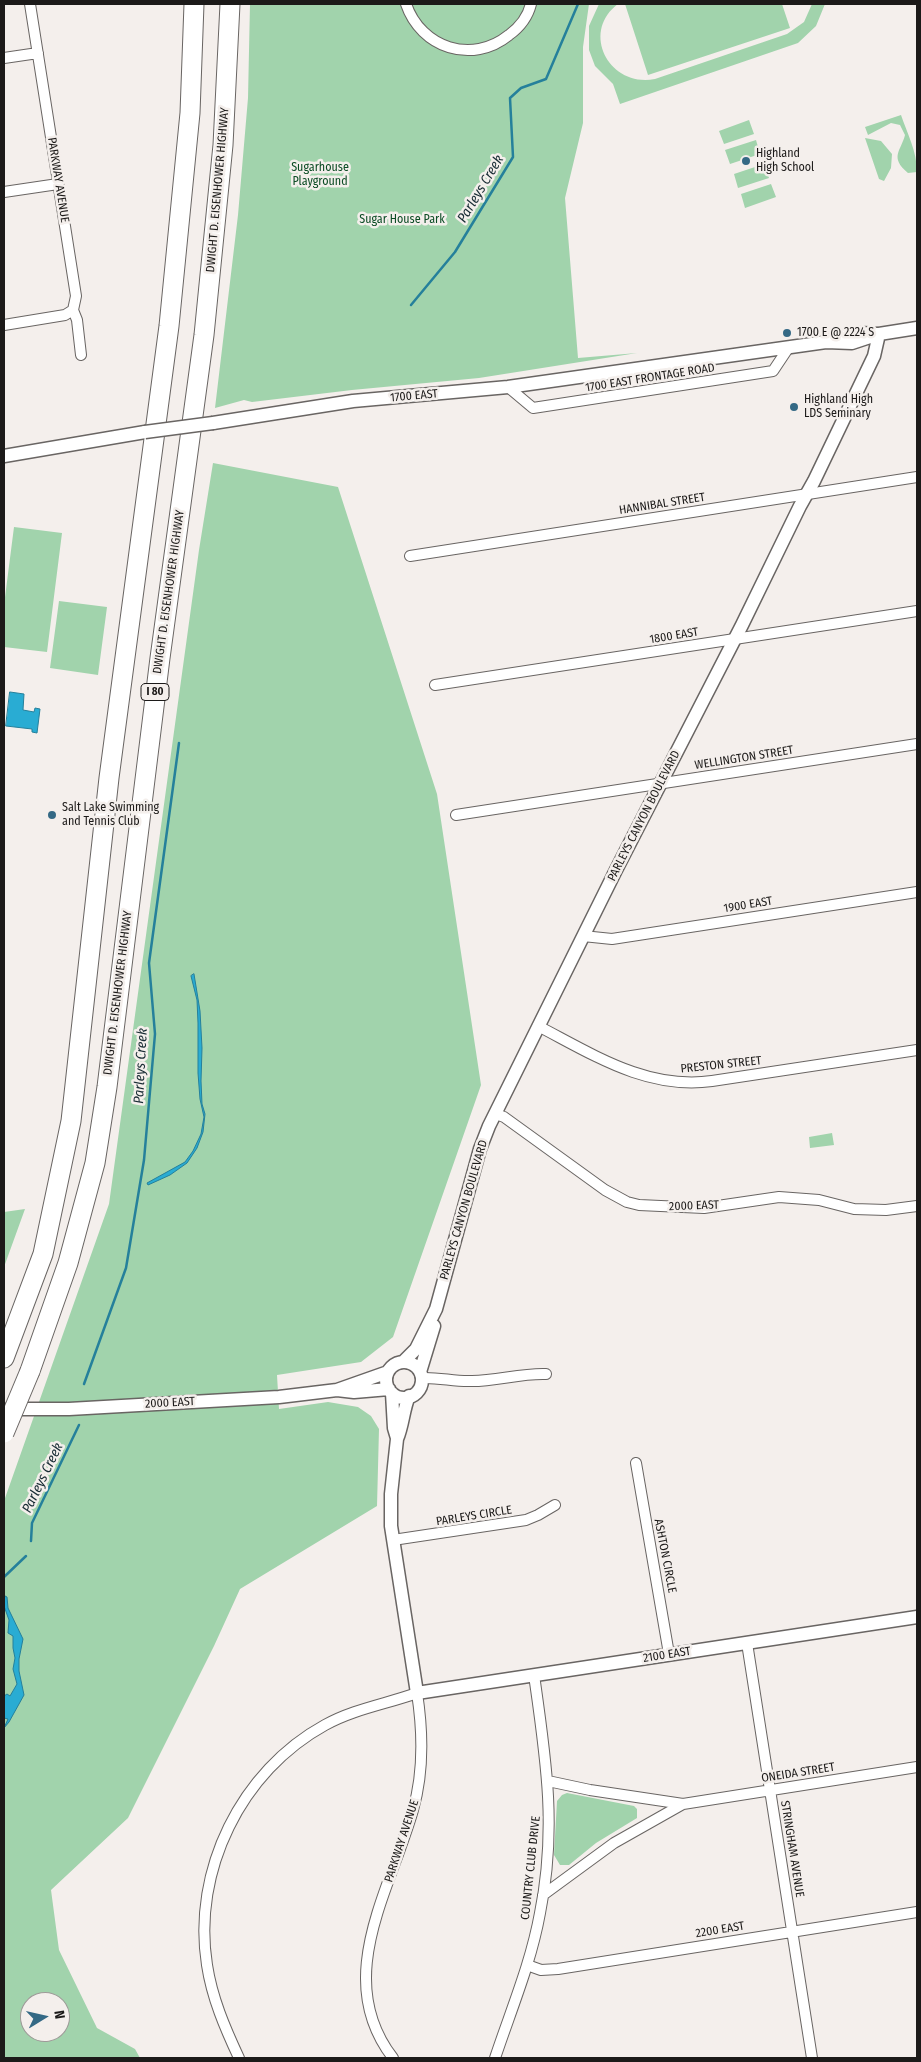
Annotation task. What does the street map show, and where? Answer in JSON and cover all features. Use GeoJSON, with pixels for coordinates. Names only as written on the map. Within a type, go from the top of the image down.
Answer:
{"type":"FeatureCollection","features":[{"type":"Feature","properties":{"kind":"highway"},"geometry":{"type":"LineString","coordinates":[[4,1358],[43,1254],[71,1121],[109,778],[169,326],[190,113],[194,4]]}},
{"type":"Feature","properties":{"kind":"highway","name":"DWIGHT D. EISENHOWER HIGHWAY"},"geometry":{"type":"LineString","coordinates":[[4,1433],[30,1372],[68,1263],[95,1163],[158,667],[204,335],[223,145],[230,4]]}},
{"type":"Feature","properties":{"kind":"street","name":"PARKWAY AVENUE"},"geometry":{"type":"LineString","coordinates":[[30,4],[76,296],[73,310],[77,320],[81,355]]}},
{"type":"Feature","properties":{"kind":"street"},"geometry":{"type":"LineString","coordinates":[[406,4],[417,27],[433,40],[451,48],[471,51],[492,46],[508,36],[522,22],[531,4]]}},
{"type":"Feature","properties":{"kind":"street"},"geometry":{"type":"LineString","coordinates":[[4,58],[38,53]]}},
{"type":"Feature","properties":{"kind":"street"},"geometry":{"type":"LineString","coordinates":[[4,192],[58,184]]}},
{"type":"Feature","properties":{"kind":"street"},"geometry":{"type":"LineString","coordinates":[[4,325],[65,314],[73,310]]}},
{"type":"Feature","properties":{"kind":"street","name":"1700 EAST"},"geometry":{"type":"LineString","coordinates":[[4,456],[145,432],[353,401],[508,387],[826,342],[852,343],[879,334],[917,328]]}},
{"type":"Feature","properties":{"kind":"street","name":"PARLEYS CANYON BOULEVARD"},"geometry":{"type":"LineString","coordinates":[[421,1375],[433,1332],[436,1308],[480,1149],[538,1026],[806,495],[874,356],[879,334]]}},
{"type":"Feature","properties":{"kind":"street","name":"1700 EAST FRONTAGE ROAD"},"geometry":{"type":"LineString","coordinates":[[508,387],[533,408],[773,371],[789,347]]}},
{"type":"Feature","properties":{"kind":"street","name":"HANNIBAL STREET"},"geometry":{"type":"LineString","coordinates":[[410,556],[917,477]]}},
{"type":"Feature","properties":{"kind":"street","name":"1800 EAST"},"geometry":{"type":"LineString","coordinates":[[435,685],[917,611]]}},
{"type":"Feature","properties":{"kind":"street","name":"WELLINGTON STREET"},"geometry":{"type":"LineString","coordinates":[[456,815],[917,744]]}},
{"type":"Feature","properties":{"kind":"street","name":"1900 EAST"},"geometry":{"type":"LineString","coordinates":[[583,936],[612,939],[917,892]]}},
{"type":"Feature","properties":{"kind":"street","name":"PRESTON STREET"},"geometry":{"type":"LineString","coordinates":[[538,1026],[628,1072],[652,1079],[684,1083],[712,1081],[917,1050]]}},
{"type":"Feature","properties":{"kind":"street","name":"2000 EAST"},"geometry":{"type":"LineString","coordinates":[[496,1114],[605,1190],[627,1202],[639,1205],[704,1208],[779,1197],[792,1197],[819,1200],[854,1209],[886,1210],[917,1206]]}},
{"type":"Feature","properties":{"kind":"street","name":"PARLEYS CANYON BOULEVARD"},"geometry":{"type":"LineString","coordinates":[[403,1362],[416,1349],[436,1308]]}},
{"type":"Feature","properties":{"kind":"street"},"geometry":{"type":"LineString","coordinates":[[397,1439],[386,1377],[396,1364],[403,1362],[412,1364],[421,1375],[473,1381],[522,1374],[546,1374]]}},
{"type":"Feature","properties":{"kind":"street","name":"2000 EAST"},"geometry":{"type":"LineString","coordinates":[[4,1409],[69,1409],[279,1397],[337,1390],[388,1372]]}},
{"type":"Feature","properties":{"kind":"street"},"geometry":{"type":"LineString","coordinates":[[390,1391],[398,1396],[409,1396],[419,1389],[421,1375]]}},
{"type":"Feature","properties":{"kind":"street","name":"2000 EAST"},"geometry":{"type":"LineString","coordinates":[[337,1390],[354,1392],[390,1391]]}},
{"type":"Feature","properties":{"kind":"street"},"geometry":{"type":"LineString","coordinates":[[397,1439],[402,1427],[404,1410],[409,1396]]}},
{"type":"Feature","properties":{"kind":"street","name":"PARKWAY AVENUE"},"geometry":{"type":"LineString","coordinates":[[393,2058],[380,2039],[370,2015],[365,1988],[370,1937],[416,1797],[422,1743],[417,1693],[391,1526],[390,1494],[397,1439]]}},
{"type":"Feature","properties":{"kind":"street","name":"ASHTON CIRCLE"},"geometry":{"type":"LineString","coordinates":[[636,1463],[669,1654]]}},
{"type":"Feature","properties":{"kind":"street","name":"PARLEYS CIRCLE"},"geometry":{"type":"LineString","coordinates":[[393,1540],[526,1520],[538,1516],[555,1505]]}},
{"type":"Feature","properties":{"kind":"street","name":"2100 EAST"},"geometry":{"type":"LineString","coordinates":[[417,1693],[917,1616]]}},
{"type":"Feature","properties":{"kind":"street","name":"STRINGHAM AVENUE"},"geometry":{"type":"LineString","coordinates":[[747,1643],[812,2058]]}},
{"type":"Feature","properties":{"kind":"street","name":"COUNTRY CLUB DRIVE"},"geometry":{"type":"LineString","coordinates":[[495,2058],[527,1965],[537,1928],[543,1894],[549,1834],[548,1781],[534,1675]]}},
{"type":"Feature","properties":{"kind":"street"},"geometry":{"type":"LineString","coordinates":[[239,2058],[215,2002],[204,1946],[206,1903],[210,1882],[222,1842],[230,1824],[239,1807],[261,1777],[281,1756],[308,1736],[354,1712],[417,1693]]}},
{"type":"Feature","properties":{"kind":"street","name":"ONEIDA STREET"},"geometry":{"type":"LineString","coordinates":[[548,1781],[683,1804],[917,1767]]}},
{"type":"Feature","properties":{"kind":"street","name":"ONEIDA STREET"},"geometry":{"type":"LineString","coordinates":[[543,1894],[578,1871],[601,1851],[683,1804]]}},
{"type":"Feature","properties":{"kind":"street","name":"2200 EAST"},"geometry":{"type":"LineString","coordinates":[[527,1965],[541,1970],[558,1969],[792,1930],[917,1912]]}},
{"type":"Feature","properties":{"kind":"green space","name":"Sugar House Park"},"geometry":{"type":"Polygon","coordinates":[[[250,4],[589,4],[583,47],[583,123],[565,198],[578,358],[637,353],[479,378],[252,402],[244,400],[215,408],[238,215],[248,98],[250,4]]]}},
{"type":"Feature","properties":{"kind":"green space"},"geometry":{"type":"Polygon","coordinates":[[[599,4],[618,4],[607,16],[601,29],[601,42],[605,55],[613,67],[624,75],[639,80],[655,79],[787,34],[804,22],[812,4],[825,4],[816,26],[798,43],[620,104],[613,84],[595,66],[589,50],[589,26],[599,4]]]}},
{"type":"Feature","properties":{"kind":"green space"},"geometry":{"type":"Polygon","coordinates":[[[625,4],[782,4],[790,28],[648,75],[625,4]]]}},
{"type":"Feature","properties":{"kind":"green space"},"geometry":{"type":"Polygon","coordinates":[[[901,115],[914,149],[917,172],[908,173],[899,163],[898,154],[905,135],[900,125],[891,123],[868,135],[865,127],[901,115]]]}},
{"type":"Feature","properties":{"kind":"green space"},"geometry":{"type":"Polygon","coordinates":[[[749,120],[754,134],[724,144],[719,131],[749,120]]]}},
{"type":"Feature","properties":{"kind":"green space"},"geometry":{"type":"Polygon","coordinates":[[[865,138],[881,141],[892,154],[891,168],[884,181],[879,179],[865,138]]]}},
{"type":"Feature","properties":{"kind":"green space"},"geometry":{"type":"Polygon","coordinates":[[[756,140],[760,154],[730,164],[725,150],[756,140]]]}},
{"type":"Feature","properties":{"kind":"green space"},"geometry":{"type":"Polygon","coordinates":[[[764,164],[769,178],[738,188],[734,174],[764,164]]]}},
{"type":"Feature","properties":{"kind":"green space"},"geometry":{"type":"Polygon","coordinates":[[[771,184],[776,197],[745,208],[741,194],[771,184]]]}},
{"type":"Feature","properties":{"kind":"green space"},"geometry":{"type":"Polygon","coordinates":[[[213,463],[338,487],[437,794],[481,1085],[393,1337],[361,1362],[277,1375],[279,1409],[328,1402],[358,1407],[371,1416],[379,1429],[377,1506],[240,1589],[214,1646],[128,1818],[51,1890],[59,1950],[97,2028],[135,2049],[140,2058],[4,2058],[4,1501],[109,1204],[199,550],[213,463]]]}},
{"type":"Feature","properties":{"kind":"green space"},"geometry":{"type":"Polygon","coordinates":[[[14,527],[62,533],[47,652],[4,647],[4,605],[14,527]]]}},
{"type":"Feature","properties":{"kind":"green space"},"geometry":{"type":"Polygon","coordinates":[[[59,601],[107,607],[98,675],[50,668],[59,601]]]}},
{"type":"Feature","properties":{"kind":"green space"},"geometry":{"type":"Polygon","coordinates":[[[832,1133],[834,1145],[810,1148],[809,1137],[832,1133]]]}},
{"type":"Feature","properties":{"kind":"green space"},"geometry":{"type":"Polygon","coordinates":[[[25,1209],[4,1267],[4,1212],[25,1209]]]}},
{"type":"Feature","properties":{"kind":"green space"},"geometry":{"type":"Polygon","coordinates":[[[567,1793],[634,1806],[637,1809],[637,1818],[596,1843],[569,1865],[560,1865],[554,1855],[557,1801],[562,1795],[567,1793]]]}},
{"type":"Feature","properties":{"kind":"water"},"geometry":{"type":"Polygon","coordinates":[[[10,692],[24,694],[23,710],[34,712],[35,708],[40,709],[37,733],[32,732],[32,729],[6,726],[10,692]]]}},
{"type":"Feature","properties":{"kind":"water"},"geometry":{"type":"Polygon","coordinates":[[[194,974],[200,1011],[202,1104],[205,1114],[203,1132],[197,1148],[187,1163],[170,1175],[148,1185],[147,1183],[185,1162],[201,1134],[204,1117],[200,1099],[198,1073],[197,1000],[191,976],[194,974]]]}},
{"type":"Feature","properties":{"kind":"water"},"geometry":{"type":"Polygon","coordinates":[[[5,1596],[7,1597],[8,1608],[23,1639],[19,1671],[24,1695],[4,1728],[8,1719],[4,1718],[4,1696],[7,1694],[10,1696],[17,1684],[13,1669],[15,1658],[13,1636],[8,1633],[9,1620],[4,1606],[5,1596]]]}},
{"type":"Feature","properties":{"kind":"waterway","name":"Parleys Creek"},"geometry":{"type":"LineString","coordinates":[[411,305],[455,252],[513,157],[510,98],[521,88],[546,79],[578,4]]}},
{"type":"Feature","properties":{"kind":"waterway","name":"Parleys Creek"},"geometry":{"type":"LineString","coordinates":[[84,1384],[126,1268],[144,1160],[155,1034],[149,963],[179,743]]}},
{"type":"Feature","properties":{"kind":"waterway","name":"Parleys Creek"},"geometry":{"type":"LineString","coordinates":[[31,1541],[32,1523],[79,1425]]}},
{"type":"Feature","properties":{"kind":"waterway","name":"Parleys Creek"},"geometry":{"type":"LineString","coordinates":[[4,1577],[26,1556]]}},
{"type":"Feature","properties":{"kind":"place","name":"Highland High School"},"geometry":{"type":"Point","coordinates":[746,161]}},
{"type":"Feature","properties":{"kind":"place","name":"1700 E @ 2224 S"},"geometry":{"type":"Point","coordinates":[787,333]}},
{"type":"Feature","properties":{"kind":"place","name":"Highland High LDS Seminary"},"geometry":{"type":"Point","coordinates":[794,407]}},
{"type":"Feature","properties":{"kind":"place","name":"Salt Lake Swimming and Tennis Club"},"geometry":{"type":"Point","coordinates":[52,815]}},
{"type":"Feature","properties":{"kind":"park label","name":"Sugarhouse Playground"},"geometry":{"type":"Point","coordinates":[320,175]}}]}
